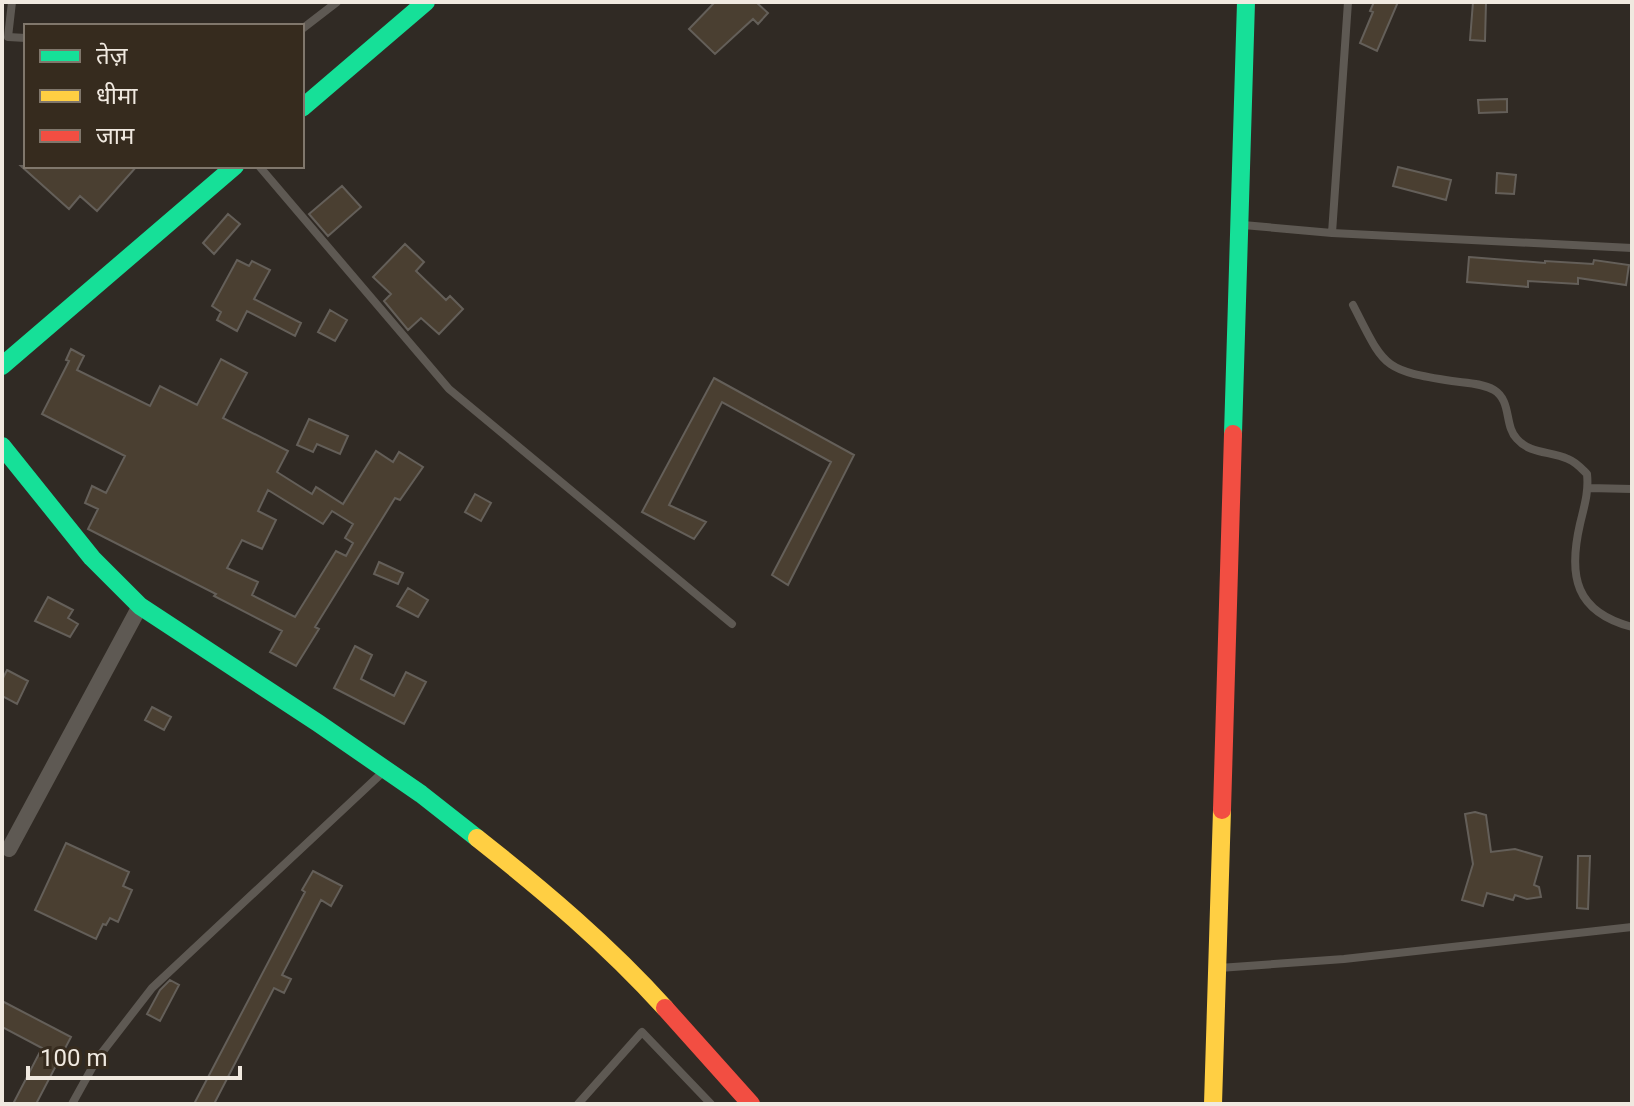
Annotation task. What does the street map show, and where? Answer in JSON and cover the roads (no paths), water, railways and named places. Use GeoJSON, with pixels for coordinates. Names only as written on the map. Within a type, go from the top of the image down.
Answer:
{"type":"FeatureCollection","features":[{"type":"Feature","properties":{"kind":"street"},"geometry":{"type":"LineString","coordinates":[[304,106],[426,2]]}},
{"type":"Feature","properties":{"kind":"street"},"geometry":{"type":"LineString","coordinates":[[1213,1104],[1246,2]]}},
{"type":"Feature","properties":{"kind":"street"},"geometry":{"type":"LineString","coordinates":[[2,366],[233,168]]}},
{"type":"Feature","properties":{"kind":"street"},"geometry":{"type":"LineString","coordinates":[[2,446],[92,558],[140,606],[421,794],[558,902],[636,976],[745,1102]]}},
{"type":"Feature","properties":{"kind":"street"},"geometry":{"type":"LineString","coordinates":[[9,849],[140,606]]}},
{"type":"Feature","properties":{"kind":"lane"},"geometry":{"type":"LineString","coordinates":[[12,2],[8,37],[24,38]]}},
{"type":"Feature","properties":{"kind":"lane"},"geometry":{"type":"LineString","coordinates":[[304,27],[337,2]]}},
{"type":"Feature","properties":{"kind":"lane"},"geometry":{"type":"LineString","coordinates":[[1332,233],[1348,2]]}},
{"type":"Feature","properties":{"kind":"lane"},"geometry":{"type":"LineString","coordinates":[[261,168],[449,389],[732,624]]}},
{"type":"Feature","properties":{"kind":"lane"},"geometry":{"type":"LineString","coordinates":[[1238,225],[1332,233],[1632,248]]}},
{"type":"Feature","properties":{"kind":"lane"},"geometry":{"type":"LineString","coordinates":[[1353,305],[1379,356],[1393,367],[1406,374],[1479,385],[1496,391],[1504,400],[1510,429],[1517,440],[1529,449],[1577,463],[1587,474],[1589,488],[1574,563],[1579,586],[1589,604],[1609,621],[1632,627]]}},
{"type":"Feature","properties":{"kind":"lane"},"geometry":{"type":"LineString","coordinates":[[1589,488],[1632,489]]}},
{"type":"Feature","properties":{"kind":"lane"},"geometry":{"type":"LineString","coordinates":[[72,1104],[97,1059],[152,988],[385,769]]}},
{"type":"Feature","properties":{"kind":"lane"},"geometry":{"type":"LineString","coordinates":[[1216,968],[1344,959],[1632,927]]}},
{"type":"Feature","properties":{"kind":"lane"},"geometry":{"type":"LineString","coordinates":[[578,1104],[642,1032],[711,1104]]}}]}
